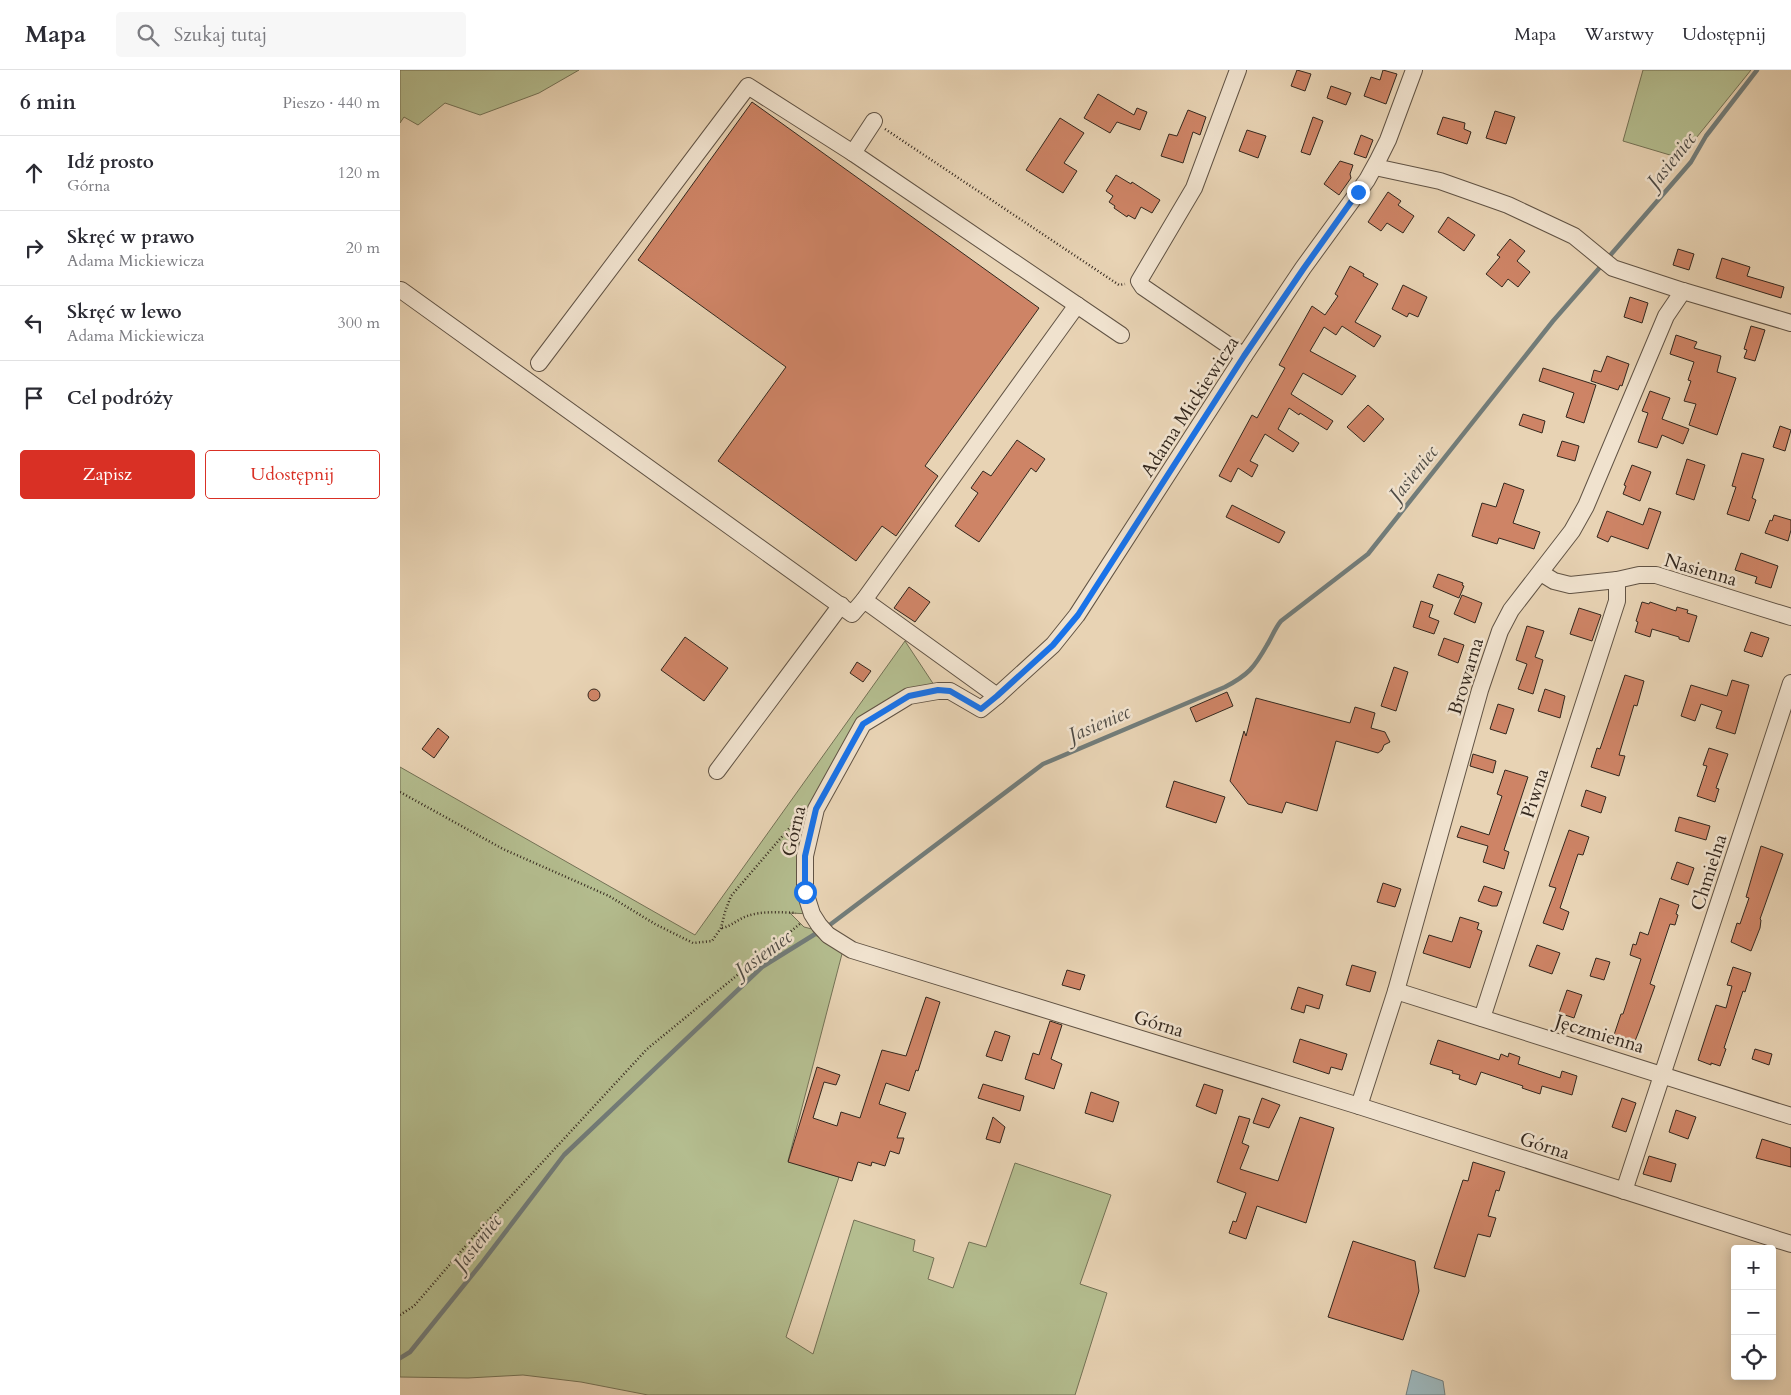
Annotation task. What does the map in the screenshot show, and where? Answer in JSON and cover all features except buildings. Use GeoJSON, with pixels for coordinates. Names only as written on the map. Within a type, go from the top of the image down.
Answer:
{"type":"FeatureCollection","features":[{"type":"Feature","properties":{"kind":"street"},"geometry":{"type":"LineString","coordinates":[[1238,70],[1194,188],[1139,281],[1143,287],[1244,356]]}},
{"type":"Feature","properties":{"kind":"street","name":"Adama Mickiewicza"},"geometry":{"type":"LineString","coordinates":[[950,691],[981,709],[1053,645],[1078,615],[1244,356],[1375,167],[1388,140],[1414,70]]}},
{"type":"Feature","properties":{"kind":"street"},"geometry":{"type":"LineString","coordinates":[[539,363],[748,86],[853,153],[1121,335]]}},
{"type":"Feature","properties":{"kind":"street"},"geometry":{"type":"LineString","coordinates":[[853,153],[874,121]]}},
{"type":"Feature","properties":{"kind":"street"},"geometry":{"type":"LineString","coordinates":[[1375,167],[1440,181],[1508,205],[1574,236],[1613,268],[1791,323]]}},
{"type":"Feature","properties":{"kind":"street"},"geometry":{"type":"LineString","coordinates":[[401,290],[852,614],[1077,305]]}},
{"type":"Feature","properties":{"kind":"street","name":"Browarna"},"geometry":{"type":"LineString","coordinates":[[1359,1106],[1396,991],[1480,690],[1497,639],[1511,610],[1572,531],[1586,506],[1666,316],[1683,291]]}},
{"type":"Feature","properties":{"kind":"street","name":"Nasienna"},"geometry":{"type":"LineString","coordinates":[[1541,573],[1554,581],[1570,585],[1617,580],[1639,575],[1656,575],[1791,617]]}},
{"type":"Feature","properties":{"kind":"street","name":"Piwna"},"geometry":{"type":"LineString","coordinates":[[1482,1018],[1617,601],[1617,580]]}},
{"type":"Feature","properties":{"kind":"street"},"geometry":{"type":"LineString","coordinates":[[864,600],[997,696]]}},
{"type":"Feature","properties":{"kind":"street"},"geometry":{"type":"LineString","coordinates":[[717,770],[841,605]]}},
{"type":"Feature","properties":{"kind":"street","name":"Chmielna"},"geometry":{"type":"LineString","coordinates":[[1624,1191],[1791,683]]}},
{"type":"Feature","properties":{"kind":"street","name":"Górna"},"geometry":{"type":"LineString","coordinates":[[950,691],[938,690],[909,696],[863,724],[816,809],[805,856],[805,892],[820,925],[852,950],[1359,1106],[1791,1244]]}},
{"type":"Feature","properties":{"kind":"street","name":"Jęczmienna"},"geometry":{"type":"LineString","coordinates":[[1396,991],[1791,1116]]}},
{"type":"Feature","properties":{"kind":"path"},"geometry":{"type":"LineString","coordinates":[[874,121],[1118,285],[1139,281]]}},
{"type":"Feature","properties":{"kind":"path"},"geometry":{"type":"LineString","coordinates":[[400,792],[503,849],[609,896],[655,924],[693,942],[712,941],[722,928],[731,896],[804,811]]}},
{"type":"Feature","properties":{"kind":"path"},"geometry":{"type":"LineString","coordinates":[[722,928],[730,926],[747,916],[770,913],[820,925]]}},
{"type":"Feature","properties":{"kind":"path"},"geometry":{"type":"LineString","coordinates":[[400,1315],[414,1306],[476,1234],[647,1049],[820,925]]}},
{"type":"Feature","properties":{"kind":"green space"},"geometry":{"type":"Polygon","coordinates":[[[400,70],[579,70],[539,93],[480,115],[445,103],[418,125],[404,117],[400,123],[400,70]]]}},
{"type":"Feature","properties":{"kind":"green space"},"geometry":{"type":"Polygon","coordinates":[[[1643,70],[1751,70],[1680,158],[1623,141],[1643,70]]]}},
{"type":"Feature","properties":{"kind":"green space"},"geometry":{"type":"Polygon","coordinates":[[[905,641],[938,691],[863,724],[816,809],[805,856],[812,914],[790,913],[804,927],[812,929],[815,935],[843,950],[788,1161],[839,1177],[786,1337],[813,1354],[854,1220],[915,1240],[913,1251],[934,1258],[928,1279],[953,1288],[969,1242],[986,1247],[1015,1163],[1111,1195],[1080,1284],[1107,1293],[1075,1395],[648,1395],[581,1382],[523,1375],[468,1378],[400,1377],[400,767],[695,935],[905,641]]]}},
{"type":"Feature","properties":{"kind":"water"},"geometry":{"type":"Polygon","coordinates":[[[1412,1370],[1443,1381],[1445,1395],[1406,1395],[1412,1370]]]}},
{"type":"Feature","properties":{"kind":"waterway","name":"Jasieniec"},"geometry":{"type":"LineString","coordinates":[[1607,259],[1691,162],[1706,136],[1757,70]]}},
{"type":"Feature","properties":{"kind":"waterway","name":"Jasieniec"},"geometry":{"type":"LineString","coordinates":[[827,927],[1043,764],[1225,687],[1245,675],[1258,660],[1281,621],[1368,554],[1553,321],[1602,265]]}},
{"type":"Feature","properties":{"kind":"waterway","name":"Jasieniec"},"geometry":{"type":"LineString","coordinates":[[400,1358],[410,1352],[481,1264],[564,1155],[762,967],[820,931]]}},
{"type":"Feature","properties":{"kind":"route"},"geometry":{"type":"LineString","coordinates":[[805,892],[805,856],[816,809],[863,724],[909,696],[938,690],[950,691],[981,709],[1053,645],[1078,615],[1244,356],[1358,192]]}}]}
